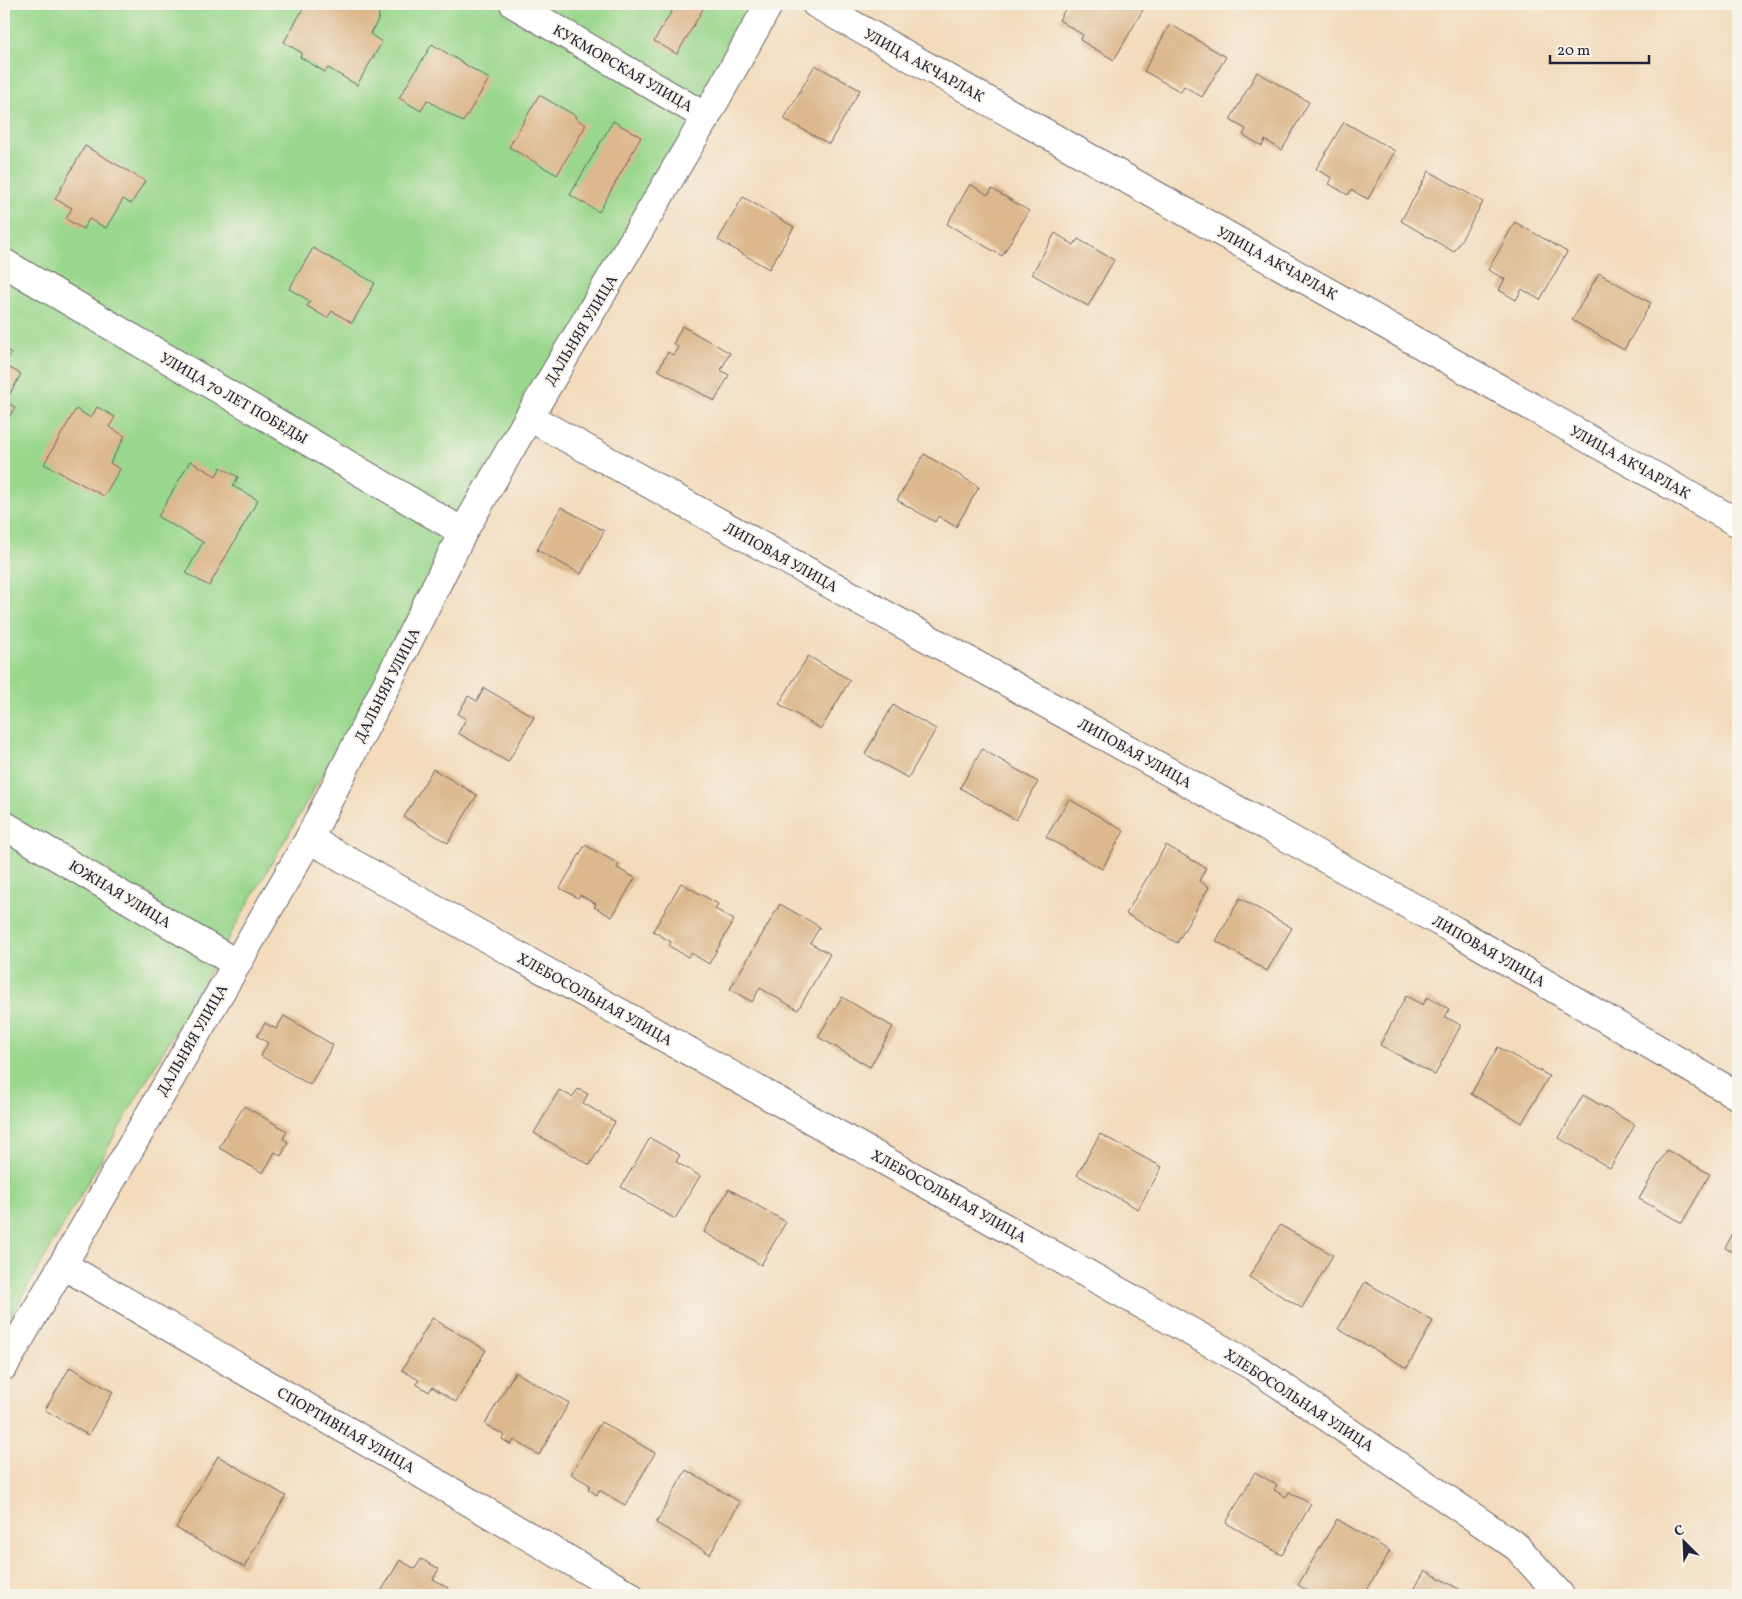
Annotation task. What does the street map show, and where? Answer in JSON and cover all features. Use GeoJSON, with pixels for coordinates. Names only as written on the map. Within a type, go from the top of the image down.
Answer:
{"type":"FeatureCollection","features":[{"type":"Feature","properties":{"kind":"street","name":"КУКМОРСКАЯ УЛИЦА"},"geometry":{"type":"LineString","coordinates":[[514,4],[706,117]]}},
{"type":"Feature","properties":{"kind":"street","name":"ДАЛЬНЯЯ УЛИЦА"},"geometry":{"type":"LineString","coordinates":[[4,1366],[309,839],[463,532],[706,117],[769,4]]}},
{"type":"Feature","properties":{"kind":"street","name":"УЛИЦА АКЧАРЛАК"},"geometry":{"type":"LineString","coordinates":[[816,4],[1738,523]]}},
{"type":"Feature","properties":{"kind":"street","name":"УЛИЦА 70 ЛЕТ ПОБЕДЫ"},"geometry":{"type":"LineString","coordinates":[[4,263],[463,532]]}},
{"type":"Feature","properties":{"kind":"street","name":"ЛИПОВАЯ УЛИЦА"},"geometry":{"type":"LineString","coordinates":[[529,417],[1454,930],[1738,1096]]}},
{"type":"Feature","properties":{"kind":"street","name":"ЮЖНАЯ УЛИЦА"},"geometry":{"type":"LineString","coordinates":[[4,825],[237,964]]}},
{"type":"Feature","properties":{"kind":"street","name":"ХЛЕБОСОЛЬНАЯ УЛИЦА"},"geometry":{"type":"LineString","coordinates":[[309,839],[1254,1367],[1517,1547],[1560,1595]]}},
{"type":"Feature","properties":{"kind":"street","name":"СПОРТИВНАЯ УЛИЦА"},"geometry":{"type":"LineString","coordinates":[[62,1265],[629,1595]]}},
{"type":"Feature","properties":{"kind":"green space"},"geometry":{"type":"Polygon","coordinates":[[[4,4],[773,4],[754,25],[4,1328],[4,4]]]}},
{"type":"Feature","properties":{"kind":"building"},"geometry":{"type":"Polygon","coordinates":[[[306,4],[375,4],[378,6],[379,18],[370,34],[382,42],[357,85],[328,68],[325,72],[300,57],[302,53],[284,42],[306,4]]]}},
{"type":"Feature","properties":{"kind":"building"},"geometry":{"type":"Polygon","coordinates":[[[676,4],[706,4],[677,54],[654,41],[676,4]]]}},
{"type":"Feature","properties":{"kind":"building"},"geometry":{"type":"Polygon","coordinates":[[[1068,4],[1136,4],[1144,8],[1114,60],[1080,40],[1083,35],[1059,20],[1068,4]]]}},
{"type":"Feature","properties":{"kind":"building"},"geometry":{"type":"Polygon","coordinates":[[[1170,24],[1226,57],[1202,97],[1184,86],[1181,92],[1144,71],[1170,24]]]}},
{"type":"Feature","properties":{"kind":"building"},"geometry":{"type":"Polygon","coordinates":[[[432,44],[489,79],[463,122],[427,100],[421,111],[399,98],[432,44]]]}},
{"type":"Feature","properties":{"kind":"building"},"geometry":{"type":"Polygon","coordinates":[[[815,65],[860,90],[829,144],[784,119],[815,65]]]}},
{"type":"Feature","properties":{"kind":"building"},"geometry":{"type":"Polygon","coordinates":[[[1257,72],[1309,102],[1282,150],[1265,140],[1262,146],[1243,135],[1246,129],[1230,120],[1257,72]]]}},
{"type":"Feature","properties":{"kind":"building"},"geometry":{"type":"Polygon","coordinates":[[[539,95],[576,116],[575,118],[586,125],[557,175],[509,147],[539,95]]]}},
{"type":"Feature","properties":{"kind":"building"},"geometry":{"type":"Polygon","coordinates":[[[613,121],[641,137],[599,212],[570,195],[613,121]]]}},
{"type":"Feature","properties":{"kind":"building"},"geometry":{"type":"Polygon","coordinates":[[[1344,122],[1395,151],[1368,199],[1351,190],[1348,195],[1329,184],[1332,178],[1316,169],[1344,122]]]}},
{"type":"Feature","properties":{"kind":"building"},"geometry":{"type":"Polygon","coordinates":[[[85,146],[145,181],[131,204],[123,199],[106,228],[89,219],[83,229],[66,219],[72,208],[55,199],[85,146]]]}},
{"type":"Feature","properties":{"kind":"building"},"geometry":{"type":"Polygon","coordinates":[[[1429,171],[1483,202],[1454,252],[1401,221],[1429,171]]]}},
{"type":"Feature","properties":{"kind":"building"},"geometry":{"type":"Polygon","coordinates":[[[970,184],[988,195],[992,189],[1029,211],[1002,256],[947,224],[970,184]]]}},
{"type":"Feature","properties":{"kind":"building"},"geometry":{"type":"Polygon","coordinates":[[[743,197],[794,227],[769,269],[718,240],[743,197]]]}},
{"type":"Feature","properties":{"kind":"building"},"geometry":{"type":"Polygon","coordinates":[[[1515,222],[1567,252],[1540,300],[1522,289],[1516,300],[1499,290],[1505,279],[1488,270],[1515,222]]]}},
{"type":"Feature","properties":{"kind":"building"},"geometry":{"type":"Polygon","coordinates":[[[1055,233],[1074,245],[1078,239],[1114,260],[1088,306],[1032,274],[1055,233]]]}},
{"type":"Feature","properties":{"kind":"building"},"geometry":{"type":"Polygon","coordinates":[[[313,248],[375,283],[352,323],[332,311],[327,318],[307,306],[310,301],[289,289],[313,248]]]}},
{"type":"Feature","properties":{"kind":"building"},"geometry":{"type":"Polygon","coordinates":[[[1599,273],[1651,303],[1624,350],[1572,320],[1599,273]]]}},
{"type":"Feature","properties":{"kind":"building"},"geometry":{"type":"Polygon","coordinates":[[[682,326],[730,353],[721,370],[729,375],[715,401],[658,370],[668,352],[673,355],[678,347],[673,344],[682,326]]]}},
{"type":"Feature","properties":{"kind":"building"},"geometry":{"type":"Polygon","coordinates":[[[4,348],[11,353],[4,365],[4,348]]]}},
{"type":"Feature","properties":{"kind":"building"},"geometry":{"type":"Polygon","coordinates":[[[4,365],[21,374],[5,402],[15,407],[4,426],[4,365]]]}},
{"type":"Feature","properties":{"kind":"building"},"geometry":{"type":"Polygon","coordinates":[[[97,407],[115,417],[109,427],[125,436],[110,463],[120,469],[104,496],[44,464],[76,409],[91,418],[97,407]]]}},
{"type":"Feature","properties":{"kind":"building"},"geometry":{"type":"Polygon","coordinates":[[[924,454],[979,487],[956,527],[938,516],[935,522],[897,500],[924,454]]]}},
{"type":"Feature","properties":{"kind":"building"},"geometry":{"type":"Polygon","coordinates":[[[190,461],[216,476],[221,467],[238,477],[233,486],[258,500],[209,586],[186,573],[203,542],[158,517],[190,461]]]}},
{"type":"Feature","properties":{"kind":"building"},"geometry":{"type":"Polygon","coordinates":[[[561,507],[604,531],[581,574],[537,550],[561,507]]]}},
{"type":"Feature","properties":{"kind":"building"},"geometry":{"type":"Polygon","coordinates":[[[808,656],[850,680],[821,729],[779,704],[808,656]]]}},
{"type":"Feature","properties":{"kind":"building"},"geometry":{"type":"Polygon","coordinates":[[[484,688],[534,717],[508,762],[458,733],[466,719],[458,714],[468,696],[477,701],[484,688]]]}},
{"type":"Feature","properties":{"kind":"building"},"geometry":{"type":"Polygon","coordinates":[[[893,705],[936,729],[908,778],[865,754],[893,705]]]}},
{"type":"Feature","properties":{"kind":"building"},"geometry":{"type":"Polygon","coordinates":[[[982,749],[1038,782],[1016,820],[960,788],[982,749]]]}},
{"type":"Feature","properties":{"kind":"building"},"geometry":{"type":"Polygon","coordinates":[[[433,769],[477,795],[448,843],[404,817],[433,769]]]}},
{"type":"Feature","properties":{"kind":"building"},"geometry":{"type":"Polygon","coordinates":[[[1069,799],[1124,831],[1102,869],[1046,837],[1069,799]]]}},
{"type":"Feature","properties":{"kind":"building"},"geometry":{"type":"Polygon","coordinates":[[[585,845],[619,864],[617,868],[635,878],[612,917],[594,907],[596,904],[580,895],[578,898],[560,888],[585,845]]]}},
{"type":"Feature","properties":{"kind":"building"},"geometry":{"type":"Polygon","coordinates":[[[1166,845],[1206,868],[1199,881],[1209,887],[1177,943],[1126,914],[1166,845]]]}},
{"type":"Feature","properties":{"kind":"building"},"geometry":{"type":"Polygon","coordinates":[[[681,883],[718,904],[715,909],[734,920],[709,964],[691,953],[688,957],[669,946],[671,942],[653,931],[681,883]]]}},
{"type":"Feature","properties":{"kind":"building"},"geometry":{"type":"Polygon","coordinates":[[[1240,898],[1292,928],[1267,971],[1216,941],[1240,898]]]}},
{"type":"Feature","properties":{"kind":"building"},"geometry":{"type":"Polygon","coordinates":[[[780,904],[820,927],[810,943],[830,954],[798,1010],[760,988],[752,1002],[730,989],[780,904]]]}},
{"type":"Feature","properties":{"kind":"building"},"geometry":{"type":"Polygon","coordinates":[[[1406,996],[1423,1005],[1427,997],[1449,1009],[1445,1017],[1461,1025],[1435,1075],[1380,1045],[1406,996]]]}},
{"type":"Feature","properties":{"kind":"building"},"geometry":{"type":"Polygon","coordinates":[[[842,997],[893,1027],[870,1067],[818,1037],[842,997]]]}},
{"type":"Feature","properties":{"kind":"building"},"geometry":{"type":"Polygon","coordinates":[[[284,1016],[333,1045],[310,1085],[261,1056],[268,1043],[257,1036],[265,1023],[276,1029],[284,1016]]]}},
{"type":"Feature","properties":{"kind":"building"},"geometry":{"type":"Polygon","coordinates":[[[1498,1047],[1549,1076],[1522,1123],[1471,1094],[1498,1047]]]}},
{"type":"Feature","properties":{"kind":"building"},"geometry":{"type":"Polygon","coordinates":[[[578,1089],[588,1094],[583,1103],[615,1122],[590,1165],[534,1133],[559,1090],[572,1097],[578,1089]]]}},
{"type":"Feature","properties":{"kind":"building"},"geometry":{"type":"Polygon","coordinates":[[[1583,1095],[1635,1125],[1610,1168],[1559,1138],[1583,1095]]]}},
{"type":"Feature","properties":{"kind":"building"},"geometry":{"type":"Polygon","coordinates":[[[244,1106],[287,1131],[283,1139],[288,1142],[281,1156],[275,1152],[263,1173],[219,1148],[244,1106]]]}},
{"type":"Feature","properties":{"kind":"building"},"geometry":{"type":"Polygon","coordinates":[[[1100,1134],[1162,1167],[1138,1209],[1077,1175],[1100,1134]]]}},
{"type":"Feature","properties":{"kind":"building"},"geometry":{"type":"Polygon","coordinates":[[[650,1138],[680,1155],[676,1162],[700,1176],[675,1219],[621,1187],[650,1138]]]}},
{"type":"Feature","properties":{"kind":"building"},"geometry":{"type":"Polygon","coordinates":[[[1667,1150],[1710,1174],[1682,1223],[1639,1199],[1667,1150]]]}},
{"type":"Feature","properties":{"kind":"building"},"geometry":{"type":"Polygon","coordinates":[[[729,1189],[786,1222],[761,1265],[704,1232],[729,1189]]]}},
{"type":"Feature","properties":{"kind":"building"},"geometry":{"type":"Polygon","coordinates":[[[1738,1224],[1738,1255],[1725,1248],[1738,1224]]]}},
{"type":"Feature","properties":{"kind":"building"},"geometry":{"type":"Polygon","coordinates":[[[1280,1225],[1333,1255],[1302,1308],[1249,1277],[1280,1225]]]}},
{"type":"Feature","properties":{"kind":"building"},"geometry":{"type":"Polygon","coordinates":[[[1365,1282],[1433,1321],[1407,1368],[1338,1329],[1365,1282]]]}},
{"type":"Feature","properties":{"kind":"building"},"geometry":{"type":"Polygon","coordinates":[[[432,1318],[486,1350],[456,1402],[432,1387],[429,1392],[416,1384],[419,1380],[402,1370],[432,1318]]]}},
{"type":"Feature","properties":{"kind":"building"},"geometry":{"type":"Polygon","coordinates":[[[70,1367],[113,1392],[88,1435],[45,1410],[70,1367]]]}},
{"type":"Feature","properties":{"kind":"building"},"geometry":{"type":"Polygon","coordinates":[[[515,1372],[569,1403],[539,1455],[514,1440],[511,1445],[502,1439],[504,1435],[485,1424],[515,1372]]]}},
{"type":"Feature","properties":{"kind":"building"},"geometry":{"type":"Polygon","coordinates":[[[601,1422],[655,1453],[625,1505],[599,1490],[597,1495],[588,1489],[590,1485],[571,1474],[601,1422]]]}},
{"type":"Feature","properties":{"kind":"building"},"geometry":{"type":"Polygon","coordinates":[[[218,1456],[286,1496],[244,1567],[176,1528],[218,1456]]]}},
{"type":"Feature","properties":{"kind":"building"},"geometry":{"type":"Polygon","coordinates":[[[686,1470],[740,1502],[710,1554],[656,1523],[686,1470]]]}},
{"type":"Feature","properties":{"kind":"building"},"geometry":{"type":"Polygon","coordinates":[[[1255,1472],[1277,1485],[1274,1490],[1286,1497],[1289,1492],[1311,1504],[1282,1555],[1226,1523],[1255,1472]]]}},
{"type":"Feature","properties":{"kind":"building"},"geometry":{"type":"Polygon","coordinates":[[[1337,1519],[1390,1551],[1364,1595],[1314,1595],[1298,1585],[1337,1519]]]}},
{"type":"Feature","properties":{"kind":"building"},"geometry":{"type":"Polygon","coordinates":[[[421,1559],[439,1569],[433,1579],[448,1588],[444,1595],[379,1595],[400,1560],[415,1569],[421,1559]]]}},
{"type":"Feature","properties":{"kind":"building"},"geometry":{"type":"Polygon","coordinates":[[[1425,1570],[1469,1595],[1411,1595],[1425,1570]]]}}]}
